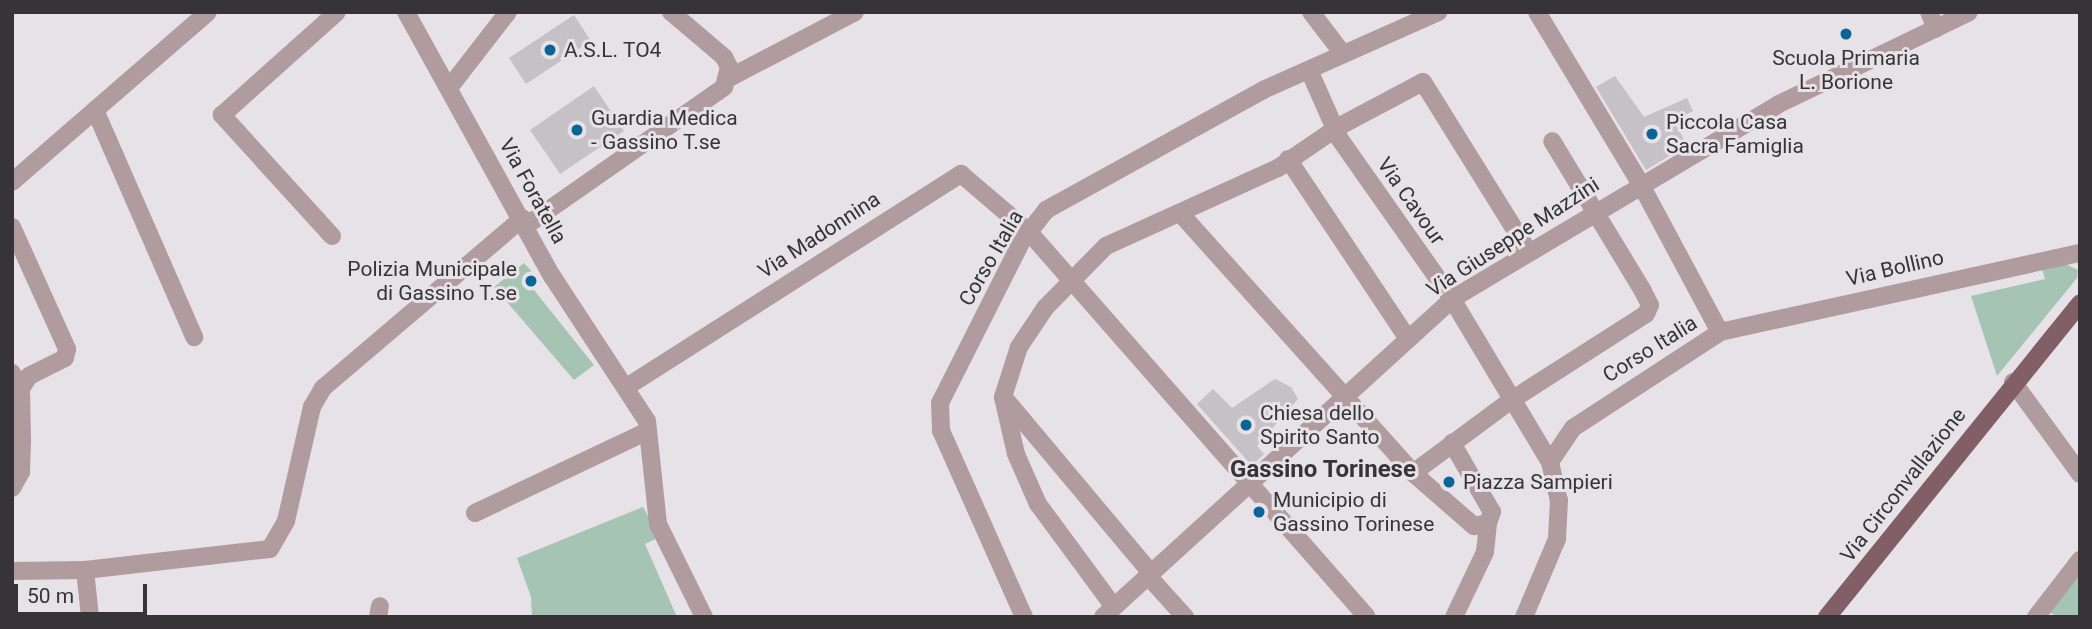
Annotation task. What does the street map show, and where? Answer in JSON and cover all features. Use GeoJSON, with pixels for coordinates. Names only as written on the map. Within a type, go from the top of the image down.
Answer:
{"type":"FeatureCollection","features":[{"type":"Feature","properties":{"kind":"main road","name":"Via Circonvallazione"},"geometry":{"type":"LineString","coordinates":[[1828,617],[2013,382],[2080,303]]}},
{"type":"Feature","properties":{"kind":"street"},"geometry":{"type":"LineString","coordinates":[[12,182],[208,12]]}},
{"type":"Feature","properties":{"kind":"street"},"geometry":{"type":"LineString","coordinates":[[332,236],[222,115],[337,12]]}},
{"type":"Feature","properties":{"kind":"street","name":"Via Foratella"},"geometry":{"type":"LineString","coordinates":[[406,12],[575,312],[628,386],[648,431],[658,524],[704,617]]}},
{"type":"Feature","properties":{"kind":"street"},"geometry":{"type":"LineString","coordinates":[[449,88],[509,12]]}},
{"type":"Feature","properties":{"kind":"street"},"geometry":{"type":"LineString","coordinates":[[671,12],[724,57],[729,78]]}},
{"type":"Feature","properties":{"kind":"street"},"geometry":{"type":"LineString","coordinates":[[12,571],[85,570],[242,555],[270,549],[286,521],[312,407],[323,388],[525,222],[724,88],[729,78],[855,12]]}},
{"type":"Feature","properties":{"kind":"street"},"geometry":{"type":"LineString","coordinates":[[1311,12],[1343,54]]}},
{"type":"Feature","properties":{"kind":"street","name":"Corso Italia"},"geometry":{"type":"LineString","coordinates":[[1024,617],[941,431],[940,403],[1029,232],[1046,210],[1309,70],[1438,12]]}},
{"type":"Feature","properties":{"kind":"street","name":"Corso Italia"},"geometry":{"type":"LineString","coordinates":[[1537,12],[1640,183],[1720,332],[1573,428],[1550,462]]}},
{"type":"Feature","properties":{"kind":"street"},"geometry":{"type":"LineString","coordinates":[[1932,20],[1969,12]]}},
{"type":"Feature","properties":{"kind":"street","name":"Via Giuseppe Mazzini"},"geometry":{"type":"LineString","coordinates":[[1107,613],[1452,299],[1640,183],[1932,20]]}},
{"type":"Feature","properties":{"kind":"street","name":"Via Cavour"},"geometry":{"type":"LineString","coordinates":[[1309,70],[1338,127],[1339,138],[1452,299],[1510,401],[1550,462]]}},
{"type":"Feature","properties":{"kind":"street"},"geometry":{"type":"LineString","coordinates":[[1107,613],[1038,504],[1016,454],[1003,397],[1019,347],[1072,281],[1106,246],[1180,213],[1288,159],[1338,127],[1423,82],[1529,252]]}},
{"type":"Feature","properties":{"kind":"street"},"geometry":{"type":"LineString","coordinates":[[95,110],[194,337]]}},
{"type":"Feature","properties":{"kind":"street"},"geometry":{"type":"LineString","coordinates":[[1413,473],[1510,401],[1646,314],[1650,305],[1597,209],[1552,141]]}},
{"type":"Feature","properties":{"kind":"street"},"geometry":{"type":"LineString","coordinates":[[1288,159],[1408,339]]}},
{"type":"Feature","properties":{"kind":"street","name":"Via Madonnina"},"geometry":{"type":"LineString","coordinates":[[628,386],[952,175],[968,178],[1029,232],[1249,483],[1357,613]]}},
{"type":"Feature","properties":{"kind":"street"},"geometry":{"type":"LineString","coordinates":[[1180,213],[1413,473],[1474,526],[1488,523]]}},
{"type":"Feature","properties":{"kind":"street"},"geometry":{"type":"LineString","coordinates":[[12,227],[67,349],[65,358],[29,376],[17,390],[21,472],[12,488]]}},
{"type":"Feature","properties":{"kind":"street","name":"Via Bollino"},"geometry":{"type":"LineString","coordinates":[[1720,332],[2080,253]]}},
{"type":"Feature","properties":{"kind":"street"},"geometry":{"type":"LineString","coordinates":[[2013,382],[2080,474]]}},
{"type":"Feature","properties":{"kind":"street"},"geometry":{"type":"LineString","coordinates":[[1003,397],[1185,617]]}},
{"type":"Feature","properties":{"kind":"street"},"geometry":{"type":"LineString","coordinates":[[475,513],[648,431]]}},
{"type":"Feature","properties":{"kind":"street"},"geometry":{"type":"LineString","coordinates":[[1452,443],[1493,512],[1488,523],[1485,552],[1454,617]]}},
{"type":"Feature","properties":{"kind":"street"},"geometry":{"type":"LineString","coordinates":[[1524,617],[1558,539],[1559,500],[1550,462]]}},
{"type":"Feature","properties":{"kind":"street"},"geometry":{"type":"LineString","coordinates":[[2036,617],[2080,560]]}},
{"type":"Feature","properties":{"kind":"street"},"geometry":{"type":"LineString","coordinates":[[85,570],[90,617]]}},
{"type":"Feature","properties":{"kind":"green space"},"geometry":{"type":"Polygon","coordinates":[[[524,263],[541,282],[534,290],[594,365],[574,380],[494,287],[524,263]]]}},
{"type":"Feature","properties":{"kind":"green space"},"geometry":{"type":"Polygon","coordinates":[[[2065,264],[2078,270],[2077,278],[1997,376],[1971,296],[2045,279],[2042,269],[2065,264]]]}},
{"type":"Feature","properties":{"kind":"green space"},"geometry":{"type":"Polygon","coordinates":[[[643,507],[660,537],[645,544],[677,617],[532,617],[531,597],[517,558],[643,507]]]}},
{"type":"Feature","properties":{"kind":"green space"},"geometry":{"type":"Polygon","coordinates":[[[2080,571],[2080,617],[2056,617],[2050,612],[2080,571]]]}},
{"type":"Feature","properties":{"kind":"building","name":"A.S.L. TO4"},"geometry":{"type":"Polygon","coordinates":[[[574,15],[591,41],[526,84],[509,58],[574,15]]]}},
{"type":"Feature","properties":{"kind":"building","name":"Piccola Casa Sacra Famiglia"},"geometry":{"type":"Polygon","coordinates":[[[1615,76],[1644,117],[1687,98],[1693,111],[1674,121],[1687,145],[1646,170],[1596,87],[1615,76]]]}},
{"type":"Feature","properties":{"kind":"building","name":"Guardia Medica - Gassino T.se"},"geometry":{"type":"Polygon","coordinates":[[[594,86],[624,131],[560,174],[530,130],[594,86]]]}},
{"type":"Feature","properties":{"kind":"building","name":"Chiesa dello Spirito Santo"},"geometry":{"type":"Polygon","coordinates":[[[1275,379],[1291,387],[1298,399],[1257,446],[1264,454],[1252,466],[1197,404],[1213,389],[1232,408],[1275,379]]]}},
{"type":"Feature","properties":{"kind":"place","name":"Scuola Primaria L. Borione"},"geometry":{"type":"Point","coordinates":[1846,34]}},
{"type":"Feature","properties":{"kind":"place","name":"A.S.L. TO4"},"geometry":{"type":"Point","coordinates":[550,50]}},
{"type":"Feature","properties":{"kind":"place","name":"Guardia Medica - Gassino T.se"},"geometry":{"type":"Point","coordinates":[577,130]}},
{"type":"Feature","properties":{"kind":"place","name":"Piccola Casa Sacra Famiglia"},"geometry":{"type":"Point","coordinates":[1652,134]}},
{"type":"Feature","properties":{"kind":"place","name":"Polizia Municipale di Gassino T.se"},"geometry":{"type":"Point","coordinates":[531,281]}},
{"type":"Feature","properties":{"kind":"place","name":"Chiesa dello Spirito Santo"},"geometry":{"type":"Point","coordinates":[1246,425]}},
{"type":"Feature","properties":{"kind":"place","name":"Piazza Sampieri"},"geometry":{"type":"Point","coordinates":[1449,482]}},
{"type":"Feature","properties":{"kind":"place","name":"Municipio di Gassino Torinese"},"geometry":{"type":"Point","coordinates":[1259,512]}},
{"type":"Feature","properties":{"kind":"district","name":"Gassino Torinese"},"geometry":{"type":"Point","coordinates":[1323,470]}}]}
